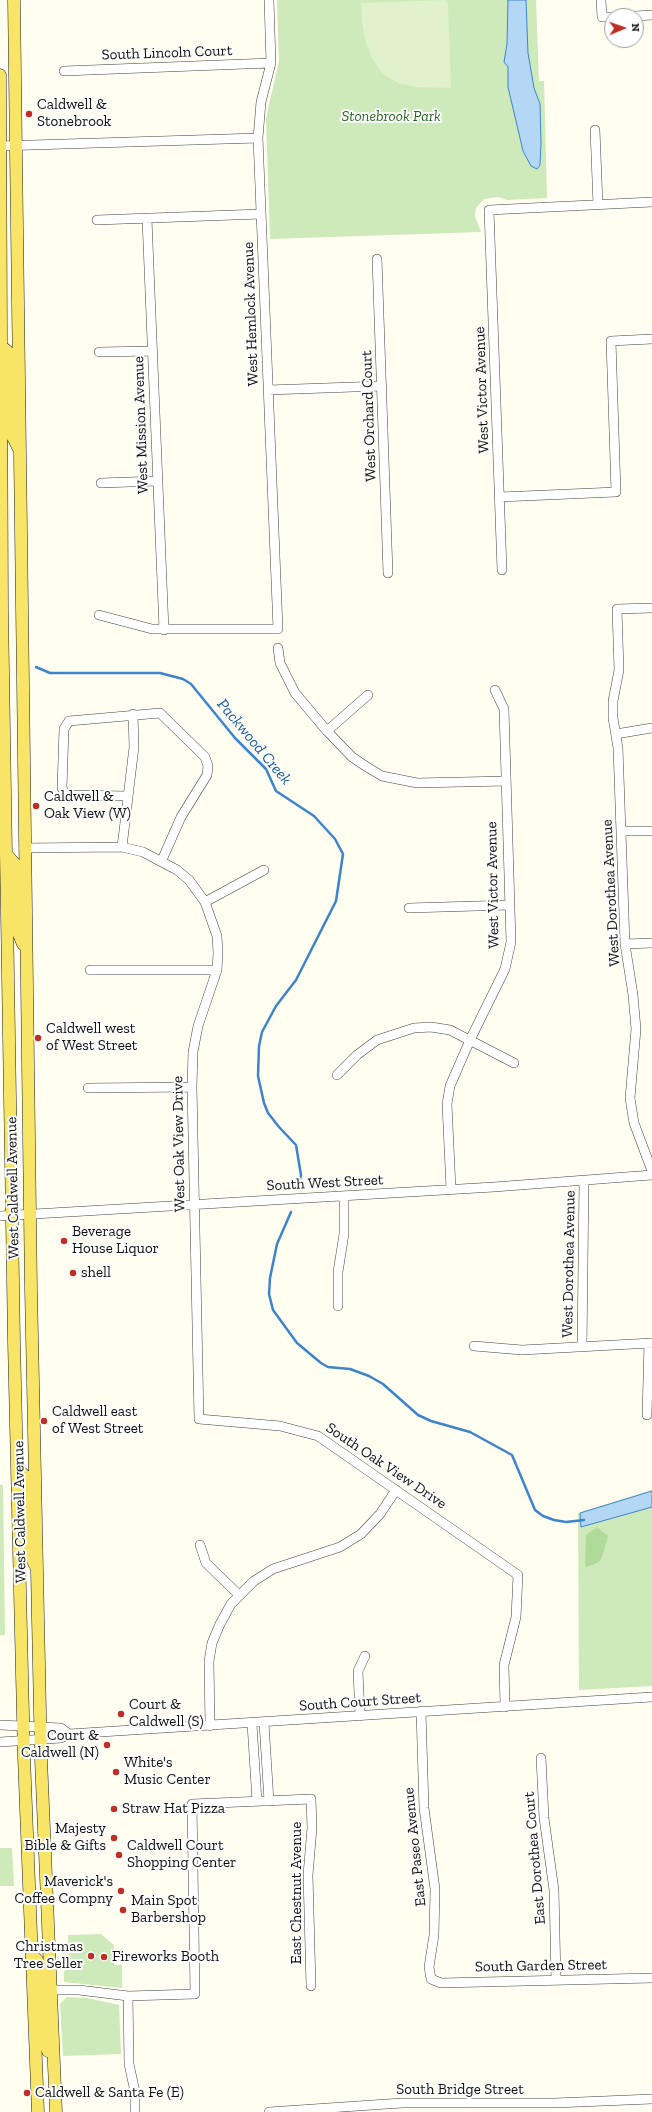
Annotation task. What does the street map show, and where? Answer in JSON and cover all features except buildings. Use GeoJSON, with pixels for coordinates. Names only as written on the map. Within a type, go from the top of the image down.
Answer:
{"type":"FeatureCollection","features":[{"type":"Feature","properties":{"kind":"main road","name":"West Caldwell Avenue"},"geometry":{"type":"LineString","coordinates":[[14,0],[30,1215],[41,1740],[54,2069]]}},
{"type":"Feature","properties":{"kind":"main road","name":"West Caldwell Avenue"},"geometry":{"type":"LineString","coordinates":[[0,75],[3,854],[23,1726],[38,2112]]}},
{"type":"Feature","properties":{"kind":"main road"},"geometry":{"type":"LineString","coordinates":[[1,346],[8,352],[11,361],[12,435],[21,452]]}},
{"type":"Feature","properties":{"kind":"main road"},"geometry":{"type":"LineString","coordinates":[[3,854],[14,863],[17,929],[26,954]]}},
{"type":"Feature","properties":{"kind":"main road"},"geometry":{"type":"LineString","coordinates":[[17,1469],[24,1475],[26,1482],[28,1549],[37,1570]]}},
{"type":"Feature","properties":{"kind":"main road"},"geometry":{"type":"LineString","coordinates":[[31,1954],[38,1960],[41,1969],[44,2035],[54,2069],[56,2112]]}},
{"type":"Feature","properties":{"kind":"street","name":"West Hemlock Avenue"},"geometry":{"type":"LineString","coordinates":[[164,630],[278,629],[258,138],[261,102],[270,63],[269,0]]}},
{"type":"Feature","properties":{"kind":"street"},"geometry":{"type":"LineString","coordinates":[[601,0],[602,17],[604,17]]}},
{"type":"Feature","properties":{"kind":"street","name":"South Lincoln Court"},"geometry":{"type":"LineString","coordinates":[[64,70],[270,63]]}},
{"type":"Feature","properties":{"kind":"street"},"geometry":{"type":"LineString","coordinates":[[595,130],[598,205],[652,202]]}},
{"type":"Feature","properties":{"kind":"street"},"geometry":{"type":"LineString","coordinates":[[1,146],[258,138]]}},
{"type":"Feature","properties":{"kind":"street","name":"West Victor Avenue"},"geometry":{"type":"LineString","coordinates":[[502,570],[489,210],[598,205]]}},
{"type":"Feature","properties":{"kind":"street"},"geometry":{"type":"LineString","coordinates":[[97,220],[261,214]]}},
{"type":"Feature","properties":{"kind":"street","name":"West Mission Avenue"},"geometry":{"type":"LineString","coordinates":[[147,219],[164,630]]}},
{"type":"Feature","properties":{"kind":"street","name":"West Orchard Court"},"geometry":{"type":"LineString","coordinates":[[377,259],[388,573]]}},
{"type":"Feature","properties":{"kind":"street"},"geometry":{"type":"LineString","coordinates":[[500,497],[616,492],[611,341],[652,339]]}},
{"type":"Feature","properties":{"kind":"street"},"geometry":{"type":"LineString","coordinates":[[99,352],[152,351]]}},
{"type":"Feature","properties":{"kind":"street"},"geometry":{"type":"LineString","coordinates":[[268,390],[382,386]]}},
{"type":"Feature","properties":{"kind":"street"},"geometry":{"type":"LineString","coordinates":[[101,483],[158,481]]}},
{"type":"Feature","properties":{"kind":"street","name":"West Dorothea Avenue"},"geometry":{"type":"LineString","coordinates":[[652,608],[617,609],[619,670],[613,701],[621,831],[625,944],[633,995],[636,1029],[630,1098],[634,1123],[652,1171]]}},
{"type":"Feature","properties":{"kind":"street"},"geometry":{"type":"LineString","coordinates":[[99,615],[136,626],[164,630]]}},
{"type":"Feature","properties":{"kind":"street"},"geometry":{"type":"LineString","coordinates":[[278,648],[280,663],[295,693],[327,731],[352,757],[367,768],[382,776],[417,784],[506,781]]}},
{"type":"Feature","properties":{"kind":"street","name":"West Victor Avenue"},"geometry":{"type":"LineString","coordinates":[[452,1189],[447,1104],[450,1086],[470,1040],[505,969],[511,942],[504,709],[495,690]]}},
{"type":"Feature","properties":{"kind":"street"},"geometry":{"type":"LineString","coordinates":[[327,731],[368,695]]}},
{"type":"Feature","properties":{"kind":"street"},"geometry":{"type":"LineString","coordinates":[[24,848],[122,848],[143,852],[162,860],[181,817],[207,775],[208,766],[205,757],[169,720],[160,713],[72,719],[64,728],[62,788],[64,792],[69,796],[127,796]]}},
{"type":"Feature","properties":{"kind":"street"},"geometry":{"type":"LineString","coordinates":[[122,848],[127,796],[134,748],[133,714]]}},
{"type":"Feature","properties":{"kind":"street"},"geometry":{"type":"LineString","coordinates":[[616,734],[652,728]]}},
{"type":"Feature","properties":{"kind":"street"},"geometry":{"type":"LineString","coordinates":[[621,831],[652,831]]}},
{"type":"Feature","properties":{"kind":"street","name":"West Oak View Drive"},"geometry":{"type":"LineString","coordinates":[[162,860],[189,880],[206,902],[217,936],[217,970],[198,1026],[193,1052],[192,1087],[199,1419]]}},
{"type":"Feature","properties":{"kind":"street"},"geometry":{"type":"LineString","coordinates":[[206,902],[264,870]]}},
{"type":"Feature","properties":{"kind":"street"},"geometry":{"type":"LineString","coordinates":[[409,908],[510,905]]}},
{"type":"Feature","properties":{"kind":"street"},"geometry":{"type":"LineString","coordinates":[[625,944],[652,943]]}},
{"type":"Feature","properties":{"kind":"street"},"geometry":{"type":"LineString","coordinates":[[90,970],[217,970]]}},
{"type":"Feature","properties":{"kind":"street"},"geometry":{"type":"LineString","coordinates":[[337,1075],[357,1055],[378,1040],[400,1031],[414,1028],[431,1027],[450,1030],[514,1063]]}},
{"type":"Feature","properties":{"kind":"street"},"geometry":{"type":"LineString","coordinates":[[88,1088],[192,1087]]}},
{"type":"Feature","properties":{"kind":"street","name":"South West Street"},"geometry":{"type":"LineString","coordinates":[[0,1216],[584,1181],[652,1175]]}},
{"type":"Feature","properties":{"kind":"street","name":"West Dorothea Avenue"},"geometry":{"type":"LineString","coordinates":[[582,1347],[584,1181]]}},
{"type":"Feature","properties":{"kind":"street"},"geometry":{"type":"LineString","coordinates":[[338,1306],[338,1272],[344,1234],[344,1196]]}},
{"type":"Feature","properties":{"kind":"street"},"geometry":{"type":"LineString","coordinates":[[474,1346],[522,1350],[650,1343],[647,1415]]}},
{"type":"Feature","properties":{"kind":"street","name":"South Oak View Drive"},"geometry":{"type":"LineString","coordinates":[[199,1419],[280,1426],[318,1436],[518,1575],[516,1617],[504,1665],[505,1706]]}},
{"type":"Feature","properties":{"kind":"street"},"geometry":{"type":"LineString","coordinates":[[210,1726],[208,1677],[212,1643],[231,1604],[254,1582],[273,1569],[340,1547],[361,1534],[380,1514],[396,1490]]}},
{"type":"Feature","properties":{"kind":"street"},"geometry":{"type":"LineString","coordinates":[[200,1545],[206,1563],[239,1595]]}},
{"type":"Feature","properties":{"kind":"street"},"geometry":{"type":"LineString","coordinates":[[360,1716],[358,1672],[365,1656]]}},
{"type":"Feature","properties":{"kind":"street","name":"South Court Street"},"geometry":{"type":"LineString","coordinates":[[0,1742],[61,1738],[69,1734],[252,1724],[421,1711],[652,1697]]}},
{"type":"Feature","properties":{"kind":"street","name":"East Paseo Avenue"},"geometry":{"type":"LineString","coordinates":[[421,1711],[424,1808],[435,1889],[434,1935],[429,1967],[432,1979]]}},
{"type":"Feature","properties":{"kind":"street"},"geometry":{"type":"LineString","coordinates":[[51,1990],[80,1990],[128,1996],[195,1994],[192,1804],[269,1801],[264,1723]]}},
{"type":"Feature","properties":{"kind":"street"},"geometry":{"type":"LineString","coordinates":[[252,1724],[257,1802]]}},
{"type":"Feature","properties":{"kind":"street","name":"South Court Street"},"geometry":{"type":"LineString","coordinates":[[0,1725],[61,1728],[69,1734]]}},
{"type":"Feature","properties":{"kind":"street","name":"East Dorothea Court"},"geometry":{"type":"LineString","coordinates":[[541,1758],[544,1818],[554,1890],[556,1980]]}},
{"type":"Feature","properties":{"kind":"street","name":"East Chestnut Avenue"},"geometry":{"type":"LineString","coordinates":[[269,1801],[311,1799],[308,1875],[311,1986]]}},
{"type":"Feature","properties":{"kind":"street","name":"South Garden Street"},"geometry":{"type":"LineString","coordinates":[[432,1979],[441,1983],[652,1978]]}},
{"type":"Feature","properties":{"kind":"street"},"geometry":{"type":"LineString","coordinates":[[128,1996],[129,2064],[135,2092],[135,2112]]}},
{"type":"Feature","properties":{"kind":"street","name":"South Bridge Street"},"geometry":{"type":"LineString","coordinates":[[269,2112],[402,2104],[555,2104],[652,2099]]}},
{"type":"Feature","properties":{"kind":"green space","name":"Stonebrook Park"},"geometry":{"type":"Polygon","coordinates":[[[277,0],[536,0],[539,81],[544,81],[547,198],[507,200],[498,197],[484,199],[476,208],[475,216],[481,232],[270,239],[266,118],[279,61],[277,0]]]}},
{"type":"Feature","properties":{"kind":"green space"},"geometry":{"type":"Polygon","coordinates":[[[446,0],[448,3],[451,88],[416,87],[398,83],[382,73],[372,58],[365,40],[361,3],[446,0]]]}},
{"type":"Feature","properties":{"kind":"green space"},"geometry":{"type":"Polygon","coordinates":[[[0,1484],[3,1486],[5,1635],[0,1635],[0,1484]]]}},
{"type":"Feature","properties":{"kind":"green space"},"geometry":{"type":"Polygon","coordinates":[[[652,1490],[652,1686],[579,1690],[578,1513],[652,1490]]]}},
{"type":"Feature","properties":{"kind":"green space"},"geometry":{"type":"Polygon","coordinates":[[[597,1527],[608,1536],[599,1562],[587,1567],[585,1566],[586,1535],[597,1527]]]}},
{"type":"Feature","properties":{"kind":"green space"},"geometry":{"type":"Polygon","coordinates":[[[0,1848],[12,1848],[14,1886],[0,1886],[0,1848]]]}},
{"type":"Feature","properties":{"kind":"green space"},"geometry":{"type":"Polygon","coordinates":[[[101,1934],[114,1945],[114,1965],[122,1965],[122,1988],[64,1982],[64,1971],[69,1969],[68,1935],[101,1934]]]}},
{"type":"Feature","properties":{"kind":"green space"},"geometry":{"type":"Polygon","coordinates":[[[67,1997],[87,1998],[119,2005],[121,2054],[63,2056],[60,2004],[67,1997]]]}},
{"type":"Feature","properties":{"kind":"water"},"geometry":{"type":"Polygon","coordinates":[[[508,0],[526,0],[528,53],[534,88],[540,104],[540,165],[537,169],[531,166],[523,151],[508,87],[508,67],[504,62],[507,44],[508,0]]]}},
{"type":"Feature","properties":{"kind":"water"},"geometry":{"type":"Polygon","coordinates":[[[652,1491],[652,1507],[581,1527],[580,1513],[652,1491]]]}},
{"type":"Feature","properties":{"kind":"waterway","name":"Packwood Creek"},"geometry":{"type":"LineString","coordinates":[[36,667],[50,673],[160,673],[183,679],[191,684],[235,738],[266,769],[276,791],[314,816],[335,839],[343,854],[336,901],[296,980],[276,1006],[262,1032],[259,1046],[258,1076],[264,1103],[268,1113],[296,1145],[301,1175],[299,1183]]}},
{"type":"Feature","properties":{"kind":"waterway","name":"Packwood Creek"},"geometry":{"type":"LineString","coordinates":[[291,1212],[277,1244],[270,1278],[269,1294],[273,1310],[297,1343],[328,1367],[350,1369],[369,1376],[383,1384],[418,1415],[431,1421],[470,1432],[512,1455],[535,1510],[543,1516],[566,1522],[584,1520]]}},
{"type":"Feature","properties":{"kind":"place","name":"Caldwell & Stonebrook"},"geometry":{"type":"Point","coordinates":[29,114]}},
{"type":"Feature","properties":{"kind":"place","name":"Caldwell & Oak View (W)"},"geometry":{"type":"Point","coordinates":[36,806]}},
{"type":"Feature","properties":{"kind":"place","name":"Caldwell west of West Street"},"geometry":{"type":"Point","coordinates":[38,1038]}},
{"type":"Feature","properties":{"kind":"place","name":"Beverage House Liquor"},"geometry":{"type":"Point","coordinates":[64,1241]}},
{"type":"Feature","properties":{"kind":"place","name":"shell"},"geometry":{"type":"Point","coordinates":[73,1273]}},
{"type":"Feature","properties":{"kind":"place","name":"Caldwell east of West Street"},"geometry":{"type":"Point","coordinates":[44,1421]}},
{"type":"Feature","properties":{"kind":"place","name":"Court & Caldwell (S)"},"geometry":{"type":"Point","coordinates":[121,1714]}},
{"type":"Feature","properties":{"kind":"place","name":"Court & Caldwell (N)"},"geometry":{"type":"Point","coordinates":[107,1745]}},
{"type":"Feature","properties":{"kind":"place","name":"White's Music Center"},"geometry":{"type":"Point","coordinates":[116,1772]}},
{"type":"Feature","properties":{"kind":"place","name":"Straw Hat Pizza"},"geometry":{"type":"Point","coordinates":[114,1809]}},
{"type":"Feature","properties":{"kind":"place","name":"Majesty Bible & Gifts"},"geometry":{"type":"Point","coordinates":[114,1838]}},
{"type":"Feature","properties":{"kind":"place","name":"Caldwell Court Shopping Center"},"geometry":{"type":"Point","coordinates":[119,1855]}},
{"type":"Feature","properties":{"kind":"place","name":"Maverick's Coffee Compny"},"geometry":{"type":"Point","coordinates":[121,1891]}},
{"type":"Feature","properties":{"kind":"place","name":"Main Spot Barbershop"},"geometry":{"type":"Point","coordinates":[123,1910]}},
{"type":"Feature","properties":{"kind":"place","name":"Christmas Tree Seller"},"geometry":{"type":"Point","coordinates":[91,1956]}},
{"type":"Feature","properties":{"kind":"place","name":"Fireworks Booth"},"geometry":{"type":"Point","coordinates":[104,1957]}},
{"type":"Feature","properties":{"kind":"place","name":"Caldwell & Santa Fe (E)"},"geometry":{"type":"Point","coordinates":[27,2093]}}]}
